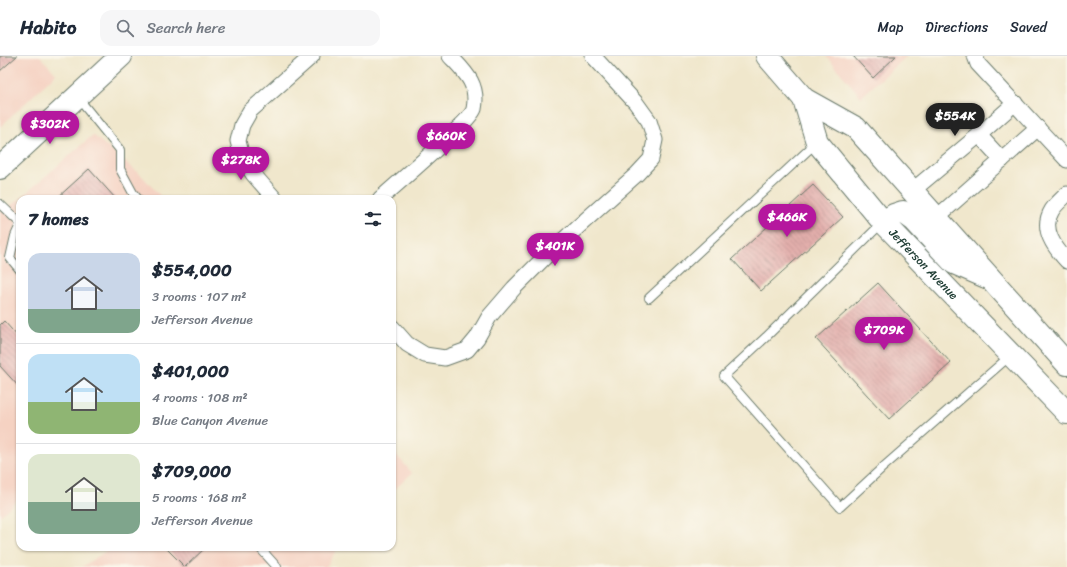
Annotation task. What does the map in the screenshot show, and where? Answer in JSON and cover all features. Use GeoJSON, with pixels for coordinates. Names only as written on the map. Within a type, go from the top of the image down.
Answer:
{"type":"FeatureCollection","features":[{"type":"Feature","properties":{"kind":"main road"},"geometry":{"type":"LineString","coordinates":[[0,168],[121,56]]}},
{"type":"Feature","properties":{"kind":"main road","name":"Jefferson Avenue"},"geometry":{"type":"LineString","coordinates":[[775,61],[804,99],[817,142],[883,222],[1067,413]]}},
{"type":"Feature","properties":{"kind":"main road","name":"Jefferson Avenue"},"geometry":{"type":"LineString","coordinates":[[804,99],[856,128],[1067,364]]}},
{"type":"Feature","properties":{"kind":"main road"},"geometry":{"type":"LineString","coordinates":[[883,222],[894,215],[903,212],[914,220],[954,263],[991,279]]}},
{"type":"Feature","properties":{"kind":"street"},"geometry":{"type":"LineString","coordinates":[[271,195],[252,174],[242,157],[238,141],[242,125],[250,111],[312,56]]}},
{"type":"Feature","properties":{"kind":"street"},"geometry":{"type":"LineString","coordinates":[[396,332],[407,344],[425,355],[445,358],[467,350],[477,338],[489,317],[514,288],[551,251],[638,174],[650,159],[655,140],[649,121],[636,103],[593,56]]}},
{"type":"Feature","properties":{"kind":"street"},"geometry":{"type":"LineString","coordinates":[[975,56],[978,64],[1067,160]]}},
{"type":"Feature","properties":{"kind":"street"},"geometry":{"type":"LineString","coordinates":[[384,195],[459,128],[474,111],[475,96],[470,78],[458,59]]}},
{"type":"Feature","properties":{"kind":"street"},"geometry":{"type":"LineString","coordinates":[[912,191],[1015,103]]}},
{"type":"Feature","properties":{"kind":"street"},"geometry":{"type":"LineString","coordinates":[[936,218],[1038,128]]}},
{"type":"Feature","properties":{"kind":"street"},"geometry":{"type":"LineString","coordinates":[[979,135],[1002,160]]}},
{"type":"Feature","properties":{"kind":"street"},"geometry":{"type":"LineString","coordinates":[[1067,194],[1052,210],[1048,219],[1048,229],[1051,241],[1067,262]]}},
{"type":"Feature","properties":{"kind":"lane"},"geometry":{"type":"LineString","coordinates":[[77,97],[120,150],[120,169],[135,195]]}},
{"type":"Feature","properties":{"kind":"lane"},"geometry":{"type":"LineString","coordinates":[[649,298],[817,142]]}},
{"type":"Feature","properties":{"kind":"lane"},"geometry":{"type":"LineString","coordinates":[[0,204],[16,220]]}},
{"type":"Feature","properties":{"kind":"lane"},"geometry":{"type":"LineString","coordinates":[[883,222],[766,337],[724,376],[840,507],[1011,354]]}},
{"type":"Feature","properties":{"kind":"lane"},"geometry":{"type":"LineString","coordinates":[[16,234],[10,258],[16,265]]}},
{"type":"Feature","properties":{"kind":"lane"},"geometry":{"type":"LineString","coordinates":[[263,551],[277,567]]}},
{"type":"Feature","properties":{"kind":"shaded area"},"geometry":{"type":"Polygon","coordinates":[[[0,56],[40,56],[56,74],[0,127],[0,56]]]}},
{"type":"Feature","properties":{"kind":"shaded area"},"geometry":{"type":"Polygon","coordinates":[[[826,56],[907,56],[861,97],[826,56]]]}},
{"type":"Feature","properties":{"kind":"shaded area"},"geometry":{"type":"Polygon","coordinates":[[[93,135],[142,176],[159,195],[24,195],[93,135]]]}},
{"type":"Feature","properties":{"kind":"shaded area"},"geometry":{"type":"Polygon","coordinates":[[[16,202],[16,501],[0,516],[0,212],[16,202]]]}},
{"type":"Feature","properties":{"kind":"shaded area"},"geometry":{"type":"Polygon","coordinates":[[[396,455],[412,473],[396,488],[396,455]]]}},
{"type":"Feature","properties":{"kind":"shaded area"},"geometry":{"type":"Polygon","coordinates":[[[106,551],[336,551],[326,567],[82,567],[106,551]]]}},
{"type":"Feature","properties":{"kind":"building"},"geometry":{"type":"Polygon","coordinates":[[[0,56],[17,56],[0,71],[0,56]]]}},
{"type":"Feature","properties":{"kind":"building"},"geometry":{"type":"Polygon","coordinates":[[[853,56],[896,56],[873,78],[853,56]]]}},
{"type":"Feature","properties":{"kind":"building"},"geometry":{"type":"Polygon","coordinates":[[[89,169],[112,195],[60,195],[89,169]]]}},
{"type":"Feature","properties":{"kind":"building"},"geometry":{"type":"Polygon","coordinates":[[[813,185],[843,217],[761,291],[732,259],[813,185]]]}},
{"type":"Feature","properties":{"kind":"building"},"geometry":{"type":"Polygon","coordinates":[[[878,283],[951,363],[889,419],[816,339],[878,283]]]}},
{"type":"Feature","properties":{"kind":"building"},"geometry":{"type":"Polygon","coordinates":[[[4,321],[16,334],[16,384],[0,366],[0,325],[4,321]]]}},
{"type":"Feature","properties":{"kind":"building"},"geometry":{"type":"Polygon","coordinates":[[[169,551],[202,551],[185,567],[169,551]]]}}]}
